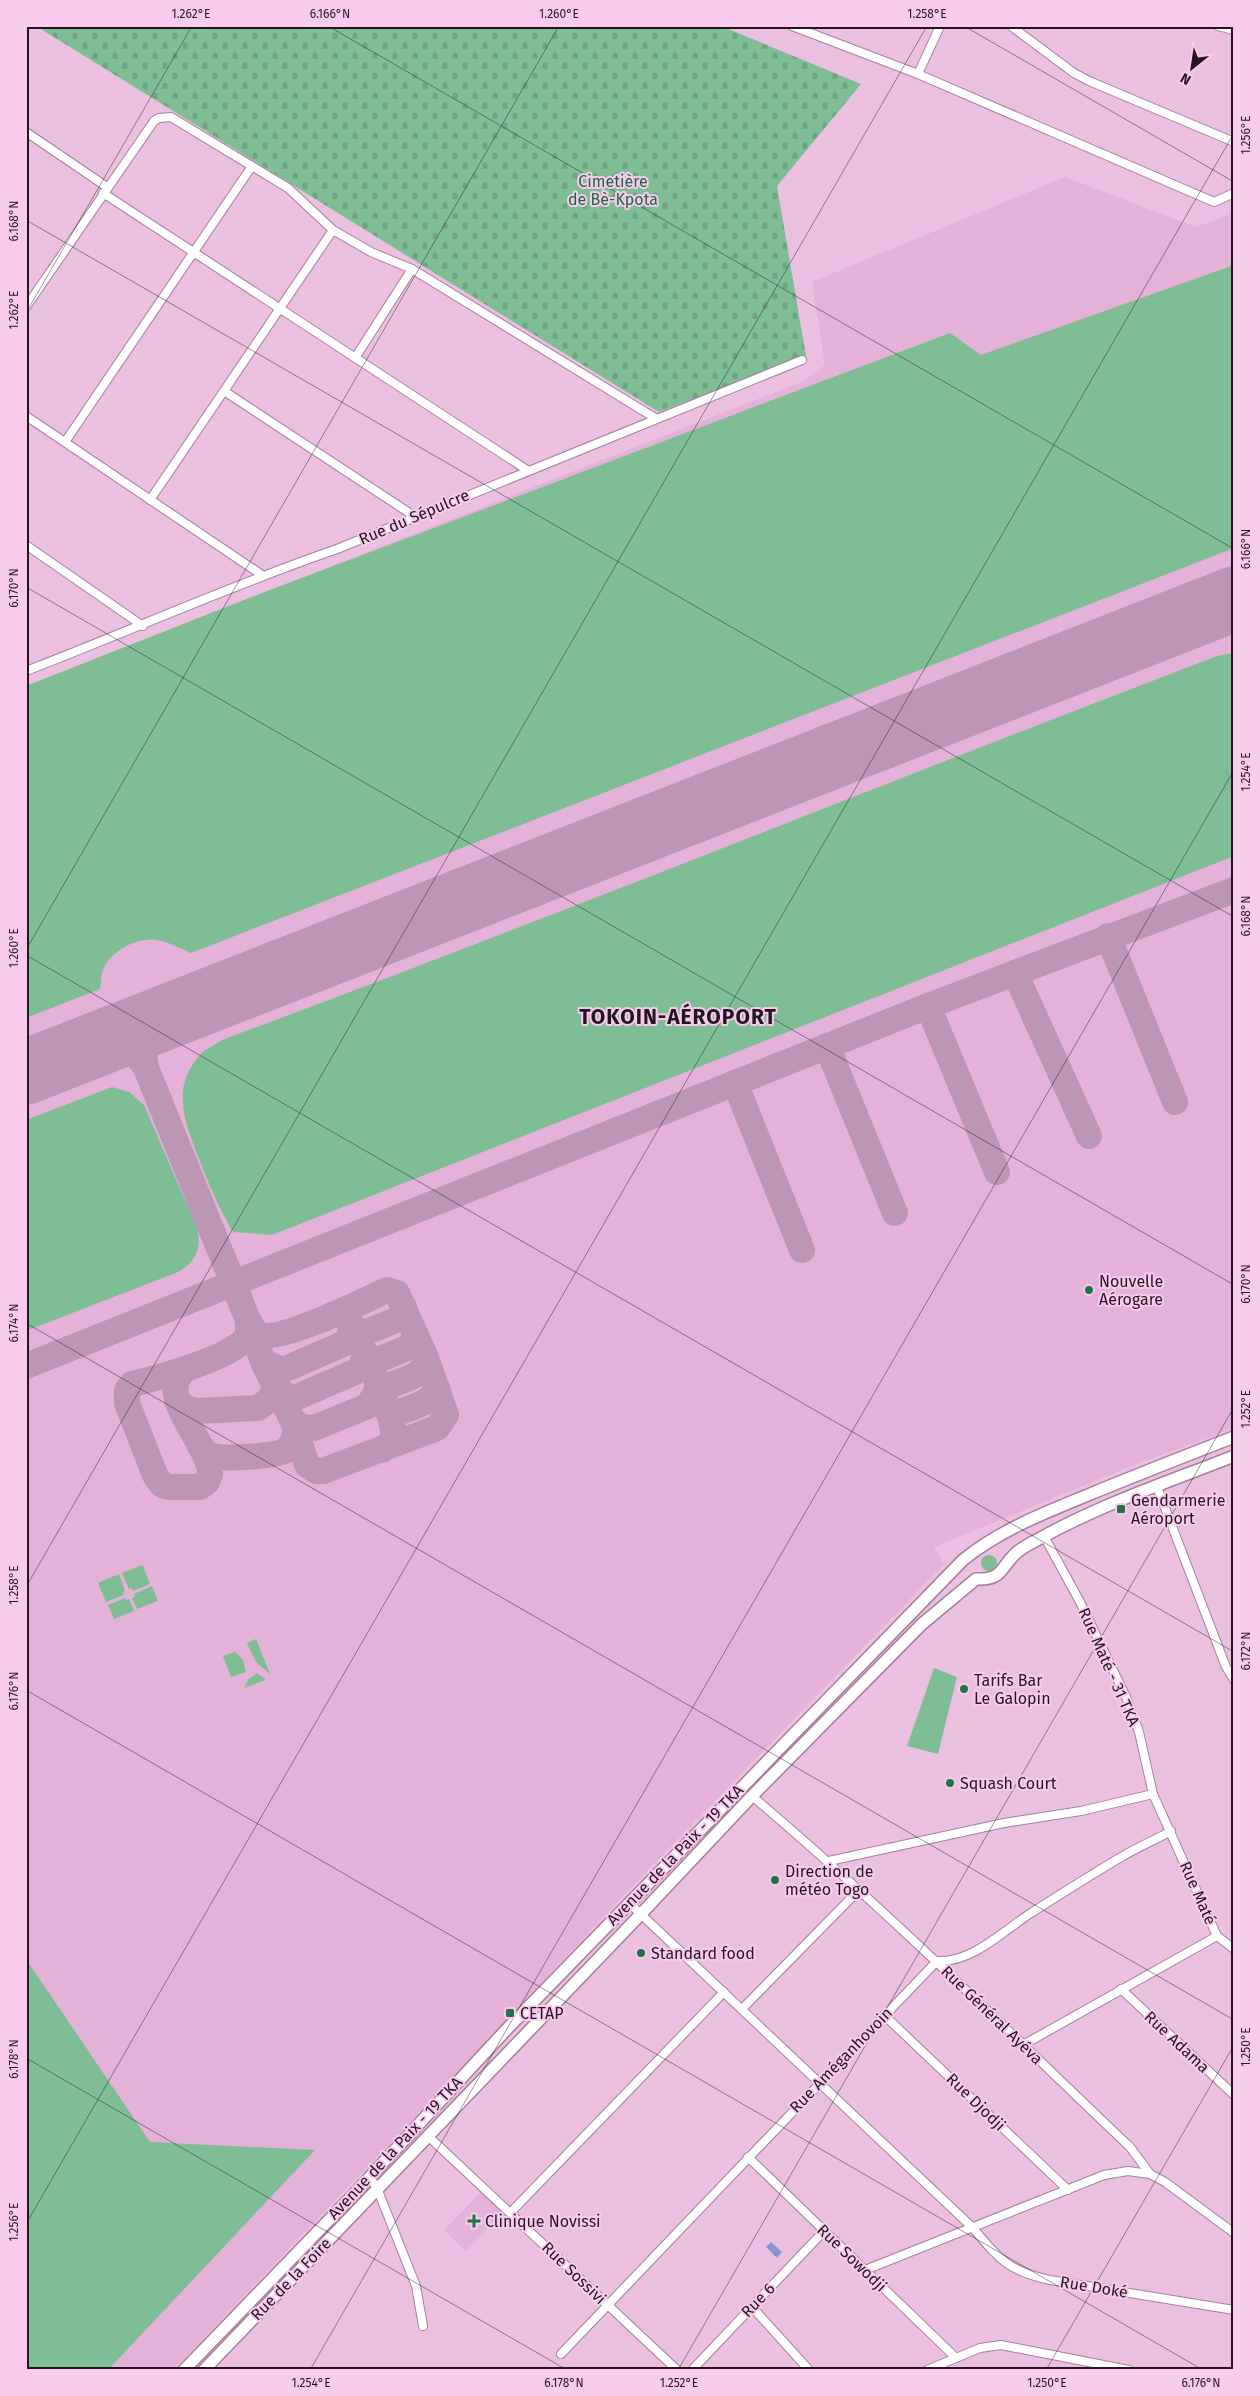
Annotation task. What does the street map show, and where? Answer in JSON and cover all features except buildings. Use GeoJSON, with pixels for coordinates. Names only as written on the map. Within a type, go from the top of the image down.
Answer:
{"type":"FeatureCollection","features":[{"type":"Feature","properties":{"kind":"main road","name":"Avenue de la Paix - 19 TKA"},"geometry":{"type":"LineString","coordinates":[[184,2370],[460,2078],[939,1583],[979,1546],[1047,1511],[1234,1437]]}},
{"type":"Feature","properties":{"kind":"main road","name":"Avenue de la Paix - 19 TKA"},"geometry":{"type":"LineString","coordinates":[[377,2188],[752,1796],[922,1624],[976,1579],[986,1579],[1002,1573],[1019,1550],[1044,1536],[1157,1486],[1234,1456]]}},
{"type":"Feature","properties":{"kind":"main road"},"geometry":{"type":"LineString","coordinates":[[460,2078],[473,2089]]}},
{"type":"Feature","properties":{"kind":"main road","name":"Rue de la Foire"},"geometry":{"type":"LineString","coordinates":[[204,2370],[377,2188]]}},
{"type":"Feature","properties":{"kind":"street"},"geometry":{"type":"LineString","coordinates":[[792,26],[918,74],[1214,202],[1234,193]]}},
{"type":"Feature","properties":{"kind":"street"},"geometry":{"type":"LineString","coordinates":[[918,74],[940,26]]}},
{"type":"Feature","properties":{"kind":"street"},"geometry":{"type":"LineString","coordinates":[[1011,26],[1089,81],[1234,142]]}},
{"type":"Feature","properties":{"kind":"street"},"geometry":{"type":"LineString","coordinates":[[1218,26],[1234,30]]}},
{"type":"Feature","properties":{"kind":"street"},"geometry":{"type":"LineString","coordinates":[[26,307],[154,121],[165,116],[170,117],[288,188],[333,230],[370,252],[412,269],[655,418]]}},
{"type":"Feature","properties":{"kind":"street"},"geometry":{"type":"LineString","coordinates":[[26,132],[193,252],[526,470]]}},
{"type":"Feature","properties":{"kind":"street"},"geometry":{"type":"LineString","coordinates":[[65,442],[252,166]]}},
{"type":"Feature","properties":{"kind":"street"},"geometry":{"type":"LineString","coordinates":[[150,500],[333,230]]}},
{"type":"Feature","properties":{"kind":"street"},"geometry":{"type":"LineString","coordinates":[[355,358],[412,269]]}},
{"type":"Feature","properties":{"kind":"street","name":"Rue du Sépulcre"},"geometry":{"type":"LineString","coordinates":[[26,671],[143,626],[262,575],[337,549],[526,470],[802,360]]}},
{"type":"Feature","properties":{"kind":"street"},"geometry":{"type":"LineString","coordinates":[[224,391],[414,516]]}},
{"type":"Feature","properties":{"kind":"street"},"geometry":{"type":"LineString","coordinates":[[26,416],[262,575]]}},
{"type":"Feature","properties":{"kind":"street"},"geometry":{"type":"LineString","coordinates":[[26,545],[143,626]]}},
{"type":"Feature","properties":{"kind":"street"},"geometry":{"type":"LineString","coordinates":[[1157,1486],[1226,1667],[1234,1680]]}},
{"type":"Feature","properties":{"kind":"street","name":"Rue Maté - 31 TKA"},"geometry":{"type":"LineString","coordinates":[[1044,1536],[1080,1602],[1126,1696],[1139,1732],[1153,1794],[1171,1831]]}},
{"type":"Feature","properties":{"kind":"street"},"geometry":{"type":"LineString","coordinates":[[829,1861],[1004,1823],[1081,1811],[1153,1794]]}},
{"type":"Feature","properties":{"kind":"street","name":"Rue Général Ayéva"},"geometry":{"type":"LineString","coordinates":[[752,1796],[829,1861],[937,1961],[1130,2148],[1150,2174],[1165,2182],[1234,2232]]}},
{"type":"Feature","properties":{"kind":"street"},"geometry":{"type":"LineString","coordinates":[[937,1961],[948,1962],[989,1943],[1030,1914],[1123,1856],[1171,1831]]}},
{"type":"Feature","properties":{"kind":"street","name":"Rue Maté"},"geometry":{"type":"LineString","coordinates":[[1171,1831],[1217,1936],[1234,1949]]}},
{"type":"Feature","properties":{"kind":"street"},"geometry":{"type":"LineString","coordinates":[[742,2009],[859,1890]]}},
{"type":"Feature","properties":{"kind":"street","name":"Rue Doké"},"geometry":{"type":"LineString","coordinates":[[629,1903],[820,2082],[972,2228],[1004,2263],[1032,2276],[1234,2310]]}},
{"type":"Feature","properties":{"kind":"street"},"geometry":{"type":"LineString","coordinates":[[1023,2045],[1217,1936]]}},
{"type":"Feature","properties":{"kind":"street","name":"Rue Améganhovoin"},"geometry":{"type":"LineString","coordinates":[[561,2354],[937,1961]]}},
{"type":"Feature","properties":{"kind":"street","name":"Rue Adama"},"geometry":{"type":"LineString","coordinates":[[1121,1989],[1234,2094]]}},
{"type":"Feature","properties":{"kind":"street"},"geometry":{"type":"LineString","coordinates":[[511,2212],[724,1992]]}},
{"type":"Feature","properties":{"kind":"street","name":"Rue Djodji"},"geometry":{"type":"LineString","coordinates":[[884,2015],[1068,2190]]}},
{"type":"Feature","properties":{"kind":"street","name":"Rue Sossivi"},"geometry":{"type":"LineString","coordinates":[[428,2135],[677,2370]]}},
{"type":"Feature","properties":{"kind":"street","name":"Rue Sowodji"},"geometry":{"type":"LineString","coordinates":[[748,2157],[956,2358]]}},
{"type":"Feature","properties":{"kind":"street"},"geometry":{"type":"LineString","coordinates":[[865,2270],[1104,2175],[1128,2171],[1150,2174]]}},
{"type":"Feature","properties":{"kind":"street"},"geometry":{"type":"LineString","coordinates":[[369,2176],[377,2188],[416,2286],[423,2326]]}},
{"type":"Feature","properties":{"kind":"street","name":"Rue 6"},"geometry":{"type":"LineString","coordinates":[[692,2370],[824,2231]]}},
{"type":"Feature","properties":{"kind":"street"},"geometry":{"type":"LineString","coordinates":[[752,2307],[809,2370]]}},
{"type":"Feature","properties":{"kind":"street"},"geometry":{"type":"LineString","coordinates":[[927,2370],[980,2348],[1001,2345],[1086,2366],[1129,2370]]}},
{"type":"Feature","properties":{"kind":"shaded area"},"geometry":{"type":"Polygon","coordinates":[[[1065,177],[1196,227],[1234,213],[1234,1428],[1134,1465],[934,1547],[944,1564],[621,1898],[508,2020],[173,2370],[26,2370],[26,686],[804,381],[825,365],[812,282],[1065,177]]]}},
{"type":"Feature","properties":{"kind":"shaded area","name":"Clinique Novissi"},"geometry":{"type":"Polygon","coordinates":[[[482,2191],[504,2212],[466,2251],[444,2230],[482,2191]]]}},
{"type":"Feature","properties":{"kind":"green space","name":"Cimetière de Bè-Kpota"},"geometry":{"type":"Polygon","coordinates":[[[36,26],[721,26],[861,84],[777,186],[806,356],[659,412],[36,26]]]}},
{"type":"Feature","properties":{"kind":"green space"},"geometry":{"type":"Polygon","coordinates":[[[1234,265],[1234,548],[191,953],[153,939],[135,942],[118,951],[105,965],[100,989],[26,1018],[26,686],[262,593],[950,333],[981,355],[1234,265]]]}},
{"type":"Feature","properties":{"kind":"green space"},"geometry":{"type":"Polygon","coordinates":[[[1234,653],[1234,856],[272,1235],[233,1232],[203,1169],[189,1132],[183,1106],[185,1080],[191,1067],[202,1053],[222,1040],[471,946],[1217,656],[1234,653]]]}},
{"type":"Feature","properties":{"kind":"green space"},"geometry":{"type":"Polygon","coordinates":[[[112,1087],[129,1092],[144,1105],[197,1228],[199,1242],[196,1254],[189,1264],[178,1272],[26,1331],[26,1120],[112,1087]]]}},
{"type":"Feature","properties":{"kind":"green space"},"geometry":{"type":"Polygon","coordinates":[[[986,1555],[992,1555],[997,1560],[995,1569],[986,1571],[981,1566],[981,1560],[986,1555]]]}},
{"type":"Feature","properties":{"kind":"green space"},"geometry":{"type":"Polygon","coordinates":[[[143,1565],[150,1584],[133,1591],[131,1588],[129,1589],[122,1573],[143,1565]]]}},
{"type":"Feature","properties":{"kind":"green space"},"geometry":{"type":"Polygon","coordinates":[[[119,1574],[125,1591],[123,1592],[124,1595],[106,1602],[98,1583],[119,1574]]]}},
{"type":"Feature","properties":{"kind":"green space"},"geometry":{"type":"Polygon","coordinates":[[[152,1586],[158,1601],[137,1609],[132,1598],[135,1597],[134,1594],[152,1586]]]}},
{"type":"Feature","properties":{"kind":"green space"},"geometry":{"type":"Polygon","coordinates":[[[125,1598],[126,1600],[129,1599],[134,1611],[114,1619],[108,1605],[125,1598]]]}},
{"type":"Feature","properties":{"kind":"green space"},"geometry":{"type":"Polygon","coordinates":[[[256,1639],[270,1674],[256,1662],[247,1643],[256,1639]]]}},
{"type":"Feature","properties":{"kind":"green space"},"geometry":{"type":"Polygon","coordinates":[[[235,1652],[243,1660],[246,1672],[231,1677],[223,1656],[235,1652]]]}},
{"type":"Feature","properties":{"kind":"green space"},"geometry":{"type":"Polygon","coordinates":[[[934,1668],[957,1677],[938,1754],[907,1746],[934,1668]]]}},
{"type":"Feature","properties":{"kind":"green space"},"geometry":{"type":"Polygon","coordinates":[[[257,1673],[266,1680],[244,1688],[248,1680],[257,1673]]]}},
{"type":"Feature","properties":{"kind":"green space"},"geometry":{"type":"Polygon","coordinates":[[[26,1959],[150,2142],[315,2150],[108,2370],[26,2370],[26,1959]]]}},
{"type":"Feature","properties":{"kind":"water"},"geometry":{"type":"Polygon","coordinates":[[[771,2242],[782,2252],[777,2258],[766,2247],[771,2242]]]}},
{"type":"Feature","properties":{"kind":"taxiway"},"geometry":{"type":"LineString","coordinates":[[1224,604],[1234,602]]}},
{"type":"Feature","properties":{"kind":"taxiway"},"geometry":{"type":"LineString","coordinates":[[26,1366],[928,1006],[1234,890]]}},
{"type":"Feature","properties":{"kind":"taxiway"},"geometry":{"type":"LineString","coordinates":[[1108,936],[1175,1102]]}},
{"type":"Feature","properties":{"kind":"taxiway"},"geometry":{"type":"LineString","coordinates":[[1015,973],[1089,1136]]}},
{"type":"Feature","properties":{"kind":"taxiway"},"geometry":{"type":"LineString","coordinates":[[928,1006],[997,1172]]}},
{"type":"Feature","properties":{"kind":"taxiway"},"geometry":{"type":"LineString","coordinates":[[99,1043],[113,1044],[126,1048],[137,1056],[146,1068],[145,1051],[149,1036],[157,1024],[170,1014]]}},
{"type":"Feature","properties":{"kind":"taxiway"},"geometry":{"type":"LineString","coordinates":[[827,1046],[895,1213]]}},
{"type":"Feature","properties":{"kind":"taxiway"},"geometry":{"type":"LineString","coordinates":[[146,1068],[248,1320],[263,1362],[292,1419],[307,1465],[316,1471],[323,1471],[437,1428],[446,1415],[426,1358],[397,1293],[387,1290],[321,1320],[283,1333],[257,1334],[248,1320],[248,1335],[241,1343],[229,1351],[195,1366],[132,1384],[127,1390],[127,1403],[155,1475],[162,1485],[168,1487],[200,1487],[207,1482],[210,1474],[208,1462],[179,1405],[176,1392],[177,1379],[186,1369]]}},
{"type":"Feature","properties":{"kind":"taxiway"},"geometry":{"type":"LineString","coordinates":[[735,1083],[802,1250]]}},
{"type":"Feature","properties":{"kind":"taxiway"},"geometry":{"type":"LineString","coordinates":[[359,1340],[364,1333],[399,1319],[404,1307]]}},
{"type":"Feature","properties":{"kind":"taxiway"},"geometry":{"type":"LineString","coordinates":[[335,1314],[347,1318],[354,1328],[389,1411],[393,1434],[391,1441],[382,1450]]}},
{"type":"Feature","properties":{"kind":"taxiway"},"geometry":{"type":"LineString","coordinates":[[263,1362],[281,1369],[288,1368],[345,1343],[354,1328],[364,1333]]}},
{"type":"Feature","properties":{"kind":"taxiway"},"geometry":{"type":"LineString","coordinates":[[365,1353],[376,1361],[409,1347],[415,1336]]}},
{"type":"Feature","properties":{"kind":"taxiway"},"geometry":{"type":"LineString","coordinates":[[178,1403],[190,1410],[198,1411],[258,1408],[269,1400],[276,1387],[288,1397],[295,1398],[357,1371],[362,1365],[365,1353]]}},
{"type":"Feature","properties":{"kind":"taxiway"},"geometry":{"type":"LineString","coordinates":[[377,1382],[389,1386],[412,1376],[421,1369],[426,1358]]}},
{"type":"Feature","properties":{"kind":"taxiway"},"geometry":{"type":"LineString","coordinates":[[292,1419],[300,1427],[314,1428],[368,1406],[379,1387]]}},
{"type":"Feature","properties":{"kind":"taxiway"},"geometry":{"type":"LineString","coordinates":[[387,1410],[397,1413],[420,1404],[430,1398],[437,1388]]}},
{"type":"Feature","properties":{"kind":"taxiway"},"geometry":{"type":"LineString","coordinates":[[200,1446],[208,1454],[218,1457],[250,1457],[272,1454],[288,1448],[295,1435],[295,1429]]}},
{"type":"Feature","properties":{"kind":"runway"},"geometry":{"type":"LineString","coordinates":[[26,1072],[1234,599]]}},
{"type":"Feature","properties":{"kind":"place","name":"Nouvelle Aérogare"},"geometry":{"type":"Point","coordinates":[1089,1290]}},
{"type":"Feature","properties":{"kind":"place","name":"Gendarmerie Aéroport"},"geometry":{"type":"Point","coordinates":[1121,1509]}},
{"type":"Feature","properties":{"kind":"place","name":"Tarifs Bar Le Galopin"},"geometry":{"type":"Point","coordinates":[964,1689]}},
{"type":"Feature","properties":{"kind":"place","name":"Squash Court"},"geometry":{"type":"Point","coordinates":[950,1783]}},
{"type":"Feature","properties":{"kind":"place","name":"Direction de météo Togo"},"geometry":{"type":"Point","coordinates":[775,1880]}},
{"type":"Feature","properties":{"kind":"place","name":"Standard food"},"geometry":{"type":"Point","coordinates":[641,1953]}},
{"type":"Feature","properties":{"kind":"place","name":"CETAP"},"geometry":{"type":"Point","coordinates":[510,2013]}},
{"type":"Feature","properties":{"kind":"place","name":"Clinique Novissi"},"geometry":{"type":"Point","coordinates":[474,2221]}},
{"type":"Feature","properties":{"kind":"district","name":"TOKOIN-AÉROPORT"},"geometry":{"type":"Point","coordinates":[678,1017]}}]}
